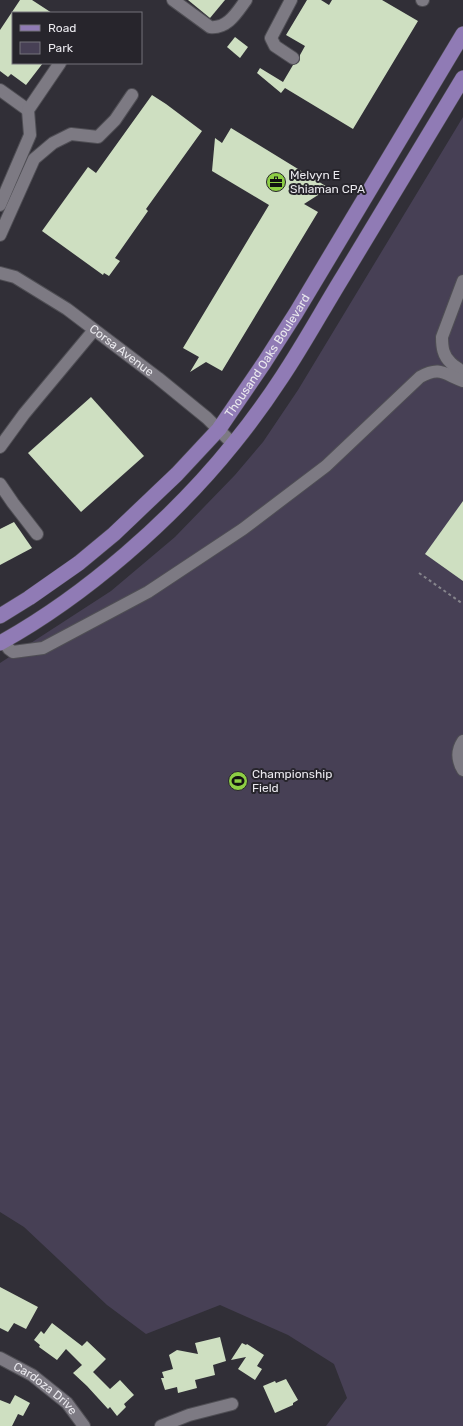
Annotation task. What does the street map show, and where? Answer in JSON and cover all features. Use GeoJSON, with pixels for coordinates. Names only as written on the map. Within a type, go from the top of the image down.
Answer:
{"type":"FeatureCollection","features":[{"type":"Feature","properties":{"kind":"main road","name":"Thousand Oaks Boulevard"},"geometry":{"type":"LineString","coordinates":[[0,616],[29,598],[79,563],[114,534],[177,474],[219,429],[264,363],[301,304],[463,34]]}},
{"type":"Feature","properties":{"kind":"main road","name":"Thousand Oaks Boulevard"},"geometry":{"type":"LineString","coordinates":[[1,640],[59,606],[131,550],[170,513],[234,444],[282,378],[463,78]]}},
{"type":"Feature","properties":{"kind":"street"},"geometry":{"type":"LineString","coordinates":[[173,0],[210,27],[217,28],[223,26],[231,19],[246,0]]}},
{"type":"Feature","properties":{"kind":"street"},"geometry":{"type":"LineString","coordinates":[[291,0],[271,38],[275,46],[293,58]]}},
{"type":"Feature","properties":{"kind":"street"},"geometry":{"type":"LineString","coordinates":[[0,205],[30,136],[28,110],[59,64]]}},
{"type":"Feature","properties":{"kind":"street"},"geometry":{"type":"LineString","coordinates":[[0,90],[28,110]]}},
{"type":"Feature","properties":{"kind":"street"},"geometry":{"type":"LineString","coordinates":[[0,235],[34,159],[53,143],[72,134],[98,137],[115,120],[132,95]]}},
{"type":"Feature","properties":{"kind":"street","name":"Corsa Avenue"},"geometry":{"type":"LineString","coordinates":[[0,273],[15,277],[67,309],[158,378],[219,429],[234,444]]}},
{"type":"Feature","properties":{"kind":"street"},"geometry":{"type":"LineString","coordinates":[[463,281],[442,337],[442,346],[444,354],[449,362],[463,373]]}},
{"type":"Feature","properties":{"kind":"street"},"geometry":{"type":"LineString","coordinates":[[0,447],[24,414],[94,330]]}},
{"type":"Feature","properties":{"kind":"street"},"geometry":{"type":"LineString","coordinates":[[1,640],[13,652],[42,648],[148,592],[243,529],[326,466],[420,377],[428,372],[435,371],[443,372],[463,381]]}},
{"type":"Feature","properties":{"kind":"street"},"geometry":{"type":"LineString","coordinates":[[0,484],[13,504],[37,534]]}},
{"type":"Feature","properties":{"kind":"street"},"geometry":{"type":"LineString","coordinates":[[463,740],[458,757],[463,770]]}},
{"type":"Feature","properties":{"kind":"street","name":"Cardoza Drive"},"geometry":{"type":"LineString","coordinates":[[0,1358],[32,1375],[67,1404],[84,1426]]}},
{"type":"Feature","properties":{"kind":"street"},"geometry":{"type":"LineString","coordinates":[[161,1426],[189,1415],[232,1404]]}},
{"type":"Feature","properties":{"kind":"path"},"geometry":{"type":"LineString","coordinates":[[419,573],[463,604]]}},
{"type":"Feature","properties":{"kind":"green space"},"geometry":{"type":"Polygon","coordinates":[[[463,117],[463,1426],[326,1426],[347,1398],[334,1364],[288,1335],[220,1305],[146,1334],[107,1305],[24,1227],[0,1212],[0,663],[111,591],[175,537],[235,475],[263,442],[298,390],[463,117]]]}},
{"type":"Feature","properties":{"kind":"building"},"geometry":{"type":"Polygon","coordinates":[[[20,0],[32,0],[50,12],[12,12],[20,0]]]}},
{"type":"Feature","properties":{"kind":"building"},"geometry":{"type":"Polygon","coordinates":[[[188,0],[225,0],[210,18],[188,0]]]}},
{"type":"Feature","properties":{"kind":"building"},"geometry":{"type":"Polygon","coordinates":[[[307,0],[321,0],[329,5],[332,0],[382,0],[418,21],[353,129],[285,88],[281,93],[257,73],[260,68],[283,82],[293,65],[299,62],[300,55],[305,46],[286,35],[307,0]]]}},
{"type":"Feature","properties":{"kind":"building"},"geometry":{"type":"Polygon","coordinates":[[[12,12],[12,64],[42,64],[26,85],[11,74],[8,77],[0,71],[0,30],[12,12]]]}},
{"type":"Feature","properties":{"kind":"building"},"geometry":{"type":"Polygon","coordinates":[[[235,37],[248,47],[240,58],[227,47],[235,37]]]}},
{"type":"Feature","properties":{"kind":"building"},"geometry":{"type":"Polygon","coordinates":[[[152,95],[202,131],[146,209],[148,211],[115,258],[120,261],[109,276],[104,273],[103,275],[42,231],[88,167],[96,173],[152,95]]]}},
{"type":"Feature","properties":{"kind":"building"},"geometry":{"type":"Polygon","coordinates":[[[231,128],[329,188],[304,204],[318,212],[222,371],[206,362],[190,372],[199,357],[183,348],[269,205],[212,171],[215,138],[222,143],[231,128]]]}},
{"type":"Feature","properties":{"kind":"building"},"geometry":{"type":"Polygon","coordinates":[[[91,397],[144,456],[81,512],[28,453],[91,397]]]}},
{"type":"Feature","properties":{"kind":"building"},"geometry":{"type":"Polygon","coordinates":[[[463,501],[463,581],[425,554],[463,501]]]}},
{"type":"Feature","properties":{"kind":"building"},"geometry":{"type":"Polygon","coordinates":[[[14,522],[32,548],[0,565],[0,529],[14,522]]]}},
{"type":"Feature","properties":{"kind":"building"},"geometry":{"type":"Polygon","coordinates":[[[0,1287],[38,1307],[26,1329],[14,1323],[8,1332],[0,1328],[0,1287]]]}},
{"type":"Feature","properties":{"kind":"building"},"geometry":{"type":"Polygon","coordinates":[[[52,1323],[82,1346],[87,1341],[106,1359],[93,1372],[110,1389],[120,1380],[134,1395],[124,1404],[126,1407],[117,1416],[110,1407],[108,1409],[73,1373],[82,1365],[66,1349],[57,1360],[39,1347],[40,1345],[34,1340],[41,1331],[44,1334],[52,1323]]]}},
{"type":"Feature","properties":{"kind":"building"},"geometry":{"type":"Polygon","coordinates":[[[220,1337],[226,1361],[213,1365],[215,1375],[195,1380],[197,1388],[178,1393],[177,1387],[165,1390],[161,1378],[164,1378],[162,1372],[173,1369],[169,1355],[177,1350],[198,1354],[195,1343],[220,1337]]]}},
{"type":"Feature","properties":{"kind":"building"},"geometry":{"type":"Polygon","coordinates":[[[242,1343],[247,1344],[264,1355],[257,1366],[262,1369],[255,1380],[238,1369],[246,1357],[231,1360],[242,1343]]]}},
{"type":"Feature","properties":{"kind":"building"},"geometry":{"type":"Polygon","coordinates":[[[286,1379],[298,1400],[293,1403],[293,1405],[275,1413],[263,1386],[275,1381],[276,1383],[286,1379]]]}},
{"type":"Feature","properties":{"kind":"building"},"geometry":{"type":"Polygon","coordinates":[[[15,1395],[30,1403],[23,1416],[18,1414],[12,1426],[0,1426],[0,1400],[10,1404],[15,1395]]]}},
{"type":"Feature","properties":{"kind":"place","name":"Melvyn E Shiaman CPA"},"geometry":{"type":"Point","coordinates":[276,182]}},
{"type":"Feature","properties":{"kind":"place","name":"Championship Field"},"geometry":{"type":"Point","coordinates":[238,781]}}]}
